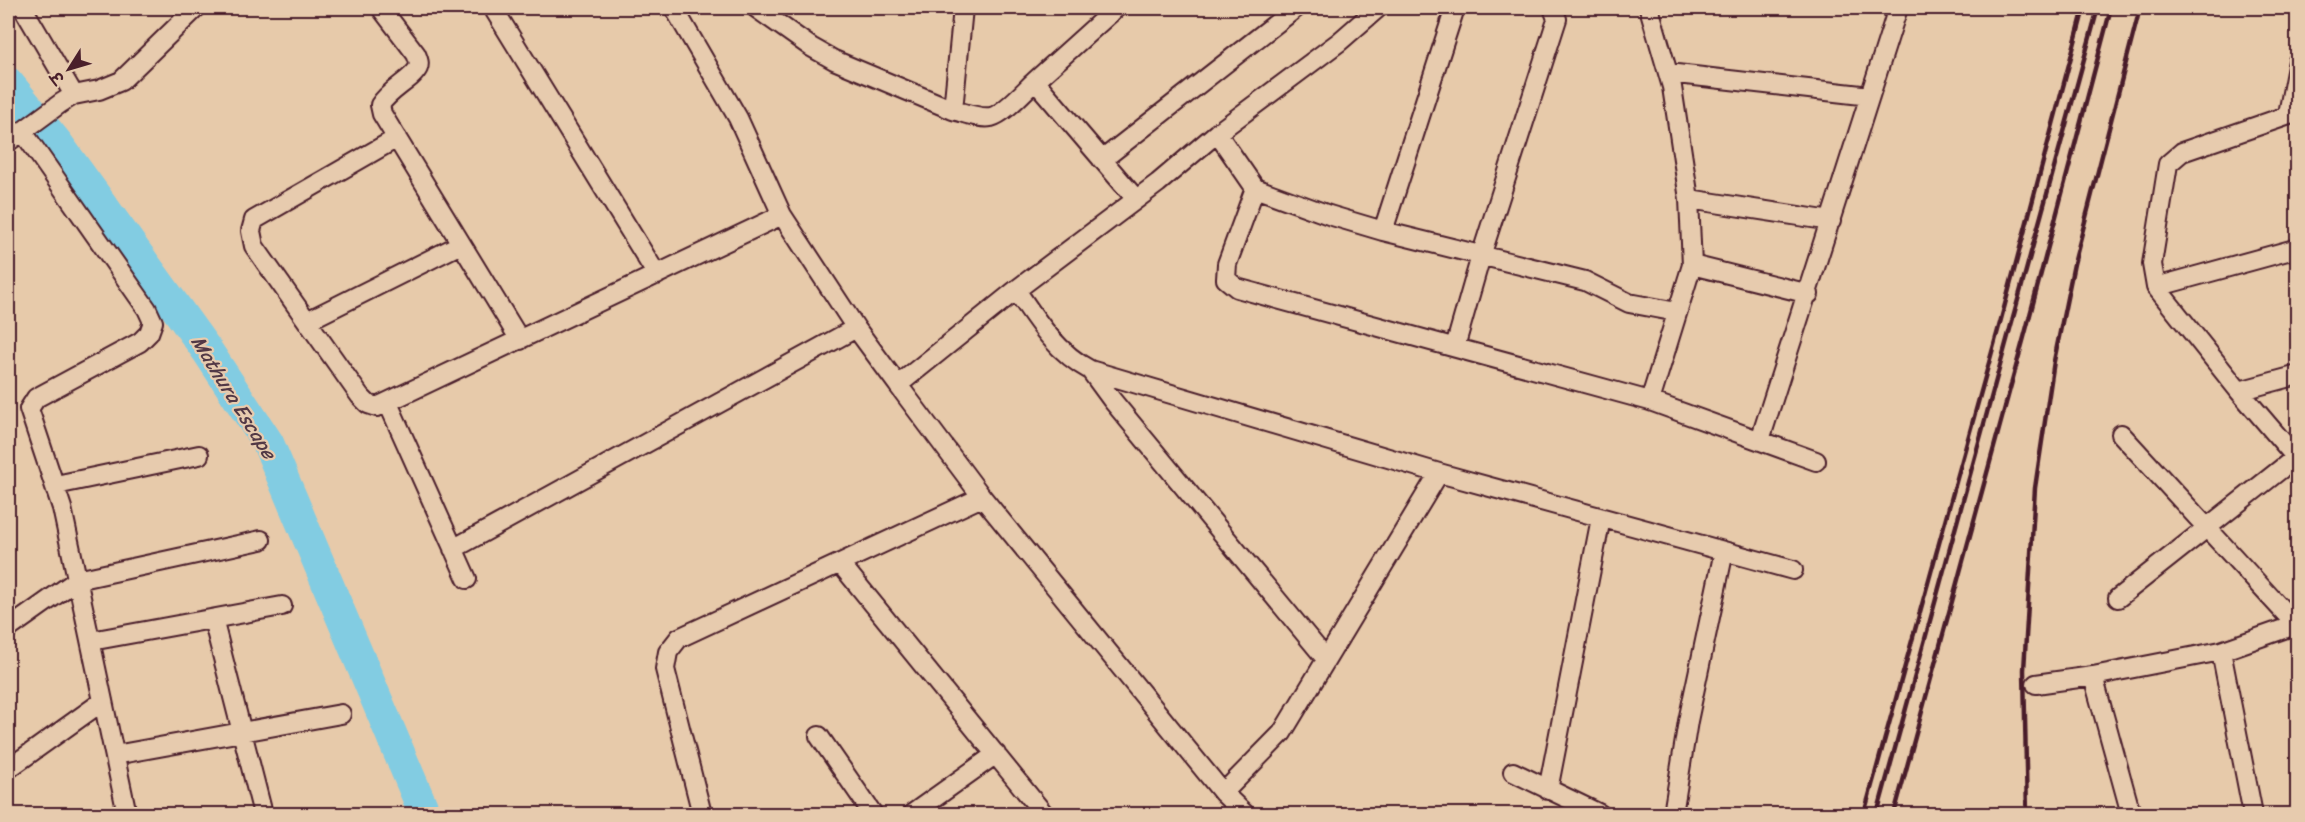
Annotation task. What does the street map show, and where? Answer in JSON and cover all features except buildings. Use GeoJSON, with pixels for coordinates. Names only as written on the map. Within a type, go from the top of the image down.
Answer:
{"type":"FeatureCollection","features":[{"type":"Feature","properties":{"kind":"street"},"geometry":{"type":"LineString","coordinates":[[23,8],[67,99]]}},
{"type":"Feature","properties":{"kind":"street"},"geometry":{"type":"LineString","coordinates":[[128,814],[56,485],[32,424],[29,409],[36,398],[140,342],[149,333],[153,322],[147,309],[20,133],[67,99],[121,81],[196,8]]}},
{"type":"Feature","properties":{"kind":"street"},"geometry":{"type":"LineString","coordinates":[[381,8],[416,54],[419,63],[418,70],[386,95],[380,105],[382,114],[520,340]]}},
{"type":"Feature","properties":{"kind":"street"},"geometry":{"type":"LineString","coordinates":[[493,8],[657,275]]}},
{"type":"Feature","properties":{"kind":"street"},"geometry":{"type":"LineString","coordinates":[[674,8],[738,118],[782,215],[856,328],[982,498],[1223,793],[1245,814]]}},
{"type":"Feature","properties":{"kind":"street"},"geometry":{"type":"LineString","coordinates":[[756,8],[834,60],[953,110],[984,117],[993,117],[1116,8]]}},
{"type":"Feature","properties":{"kind":"street"},"geometry":{"type":"LineString","coordinates":[[953,110],[963,8]]}},
{"type":"Feature","properties":{"kind":"street"},"geometry":{"type":"LineString","coordinates":[[898,385],[1016,290],[1136,200],[1217,133],[1339,42],[1378,8]]}},
{"type":"Feature","properties":{"kind":"street"},"geometry":{"type":"LineString","coordinates":[[1383,231],[1455,8]]}},
{"type":"Feature","properties":{"kind":"street"},"geometry":{"type":"LineString","coordinates":[[1455,347],[1481,256],[1557,19],[1552,8]]}},
{"type":"Feature","properties":{"kind":"street"},"geometry":{"type":"LineString","coordinates":[[1649,8],[1672,87],[1689,200],[1692,265],[1650,401]]}},
{"type":"Feature","properties":{"kind":"street"},"geometry":{"type":"LineString","coordinates":[[1761,440],[1898,8]]}},
{"type":"Feature","properties":{"kind":"street"},"geometry":{"type":"LineString","coordinates":[[1102,160],[1287,11]]}},
{"type":"Feature","properties":{"kind":"street"},"geometry":{"type":"LineString","coordinates":[[2118,598],[2296,459],[2156,287],[2152,264],[2168,164],[2182,152],[2293,113],[2298,61]]}},
{"type":"Feature","properties":{"kind":"street"},"geometry":{"type":"LineString","coordinates":[[1668,74],[1870,96]]}},
{"type":"Feature","properties":{"kind":"street"},"geometry":{"type":"LineString","coordinates":[[1035,81],[1136,200]]}},
{"type":"Feature","properties":{"kind":"street"},"geometry":{"type":"LineString","coordinates":[[1217,133],[1255,188],[1329,215],[1383,231],[1585,281],[1629,303],[1677,312]]}},
{"type":"Feature","properties":{"kind":"street"},"geometry":{"type":"LineString","coordinates":[[396,138],[254,220],[251,231],[254,246],[307,321],[368,404],[377,407],[782,215]]}},
{"type":"Feature","properties":{"kind":"street"},"geometry":{"type":"LineString","coordinates":[[1255,188],[1227,264],[1226,279],[1237,288],[1650,401],[1816,461]]}},
{"type":"Feature","properties":{"kind":"street"},"geometry":{"type":"LineString","coordinates":[[1689,200],[1832,221]]}},
{"type":"Feature","properties":{"kind":"street"},"geometry":{"type":"LineString","coordinates":[[307,321],[461,244]]}},
{"type":"Feature","properties":{"kind":"street"},"geometry":{"type":"LineString","coordinates":[[2156,287],[2298,248]]}},
{"type":"Feature","properties":{"kind":"street"},"geometry":{"type":"LineString","coordinates":[[1692,265],[1809,294]]}},
{"type":"Feature","properties":{"kind":"street"},"geometry":{"type":"LineString","coordinates":[[1016,290],[1050,340],[1077,363],[1090,370],[1439,473],[1793,570]]}},
{"type":"Feature","properties":{"kind":"street"},"geometry":{"type":"LineString","coordinates":[[453,549],[856,328]]}},
{"type":"Feature","properties":{"kind":"street"},"geometry":{"type":"LineString","coordinates":[[1090,370],[1112,400],[1326,659]]}},
{"type":"Feature","properties":{"kind":"street"},"geometry":{"type":"LineString","coordinates":[[2239,391],[2298,375]]}},
{"type":"Feature","properties":{"kind":"street"},"geometry":{"type":"LineString","coordinates":[[388,403],[467,579]]}},
{"type":"Feature","properties":{"kind":"street"},"geometry":{"type":"LineString","coordinates":[[2036,684],[2093,676],[2221,651],[2297,625],[2121,434]]}},
{"type":"Feature","properties":{"kind":"street"},"geometry":{"type":"LineString","coordinates":[[56,485],[199,455]]}},
{"type":"Feature","properties":{"kind":"street"},"geometry":{"type":"LineString","coordinates":[[1223,793],[1282,733],[1439,473]]}},
{"type":"Feature","properties":{"kind":"street"},"geometry":{"type":"LineString","coordinates":[[702,814],[665,669],[668,652],[679,638],[982,498]]}},
{"type":"Feature","properties":{"kind":"street"},"geometry":{"type":"LineString","coordinates":[[1548,789],[1601,518]]}},
{"type":"Feature","properties":{"kind":"street"},"geometry":{"type":"LineString","coordinates":[[8,629],[77,580],[261,540]]}},
{"type":"Feature","properties":{"kind":"street"},"geometry":{"type":"LineString","coordinates":[[1673,814],[1688,721],[1724,551]]}},
{"type":"Feature","properties":{"kind":"street"},"geometry":{"type":"LineString","coordinates":[[840,563],[1044,814]]}},
{"type":"Feature","properties":{"kind":"street"},"geometry":{"type":"LineString","coordinates":[[91,641],[282,606]]}},
{"type":"Feature","properties":{"kind":"street"},"geometry":{"type":"LineString","coordinates":[[213,619],[263,814]]}},
{"type":"Feature","properties":{"kind":"street"},"geometry":{"type":"LineString","coordinates":[[2221,651],[2253,814]]}},
{"type":"Feature","properties":{"kind":"street"},"geometry":{"type":"LineString","coordinates":[[2093,676],[2131,814]]}},
{"type":"Feature","properties":{"kind":"street"},"geometry":{"type":"LineString","coordinates":[[8,769],[103,701]]}},
{"type":"Feature","properties":{"kind":"street"},"geometry":{"type":"LineString","coordinates":[[115,755],[341,714]]}},
{"type":"Feature","properties":{"kind":"street"},"geometry":{"type":"LineString","coordinates":[[819,736],[873,814]]}},
{"type":"Feature","properties":{"kind":"street"},"geometry":{"type":"LineString","coordinates":[[912,814],[996,754]]}},
{"type":"Feature","properties":{"kind":"street"},"geometry":{"type":"LineString","coordinates":[[1514,772],[1600,814]]}},
{"type":"Feature","properties":{"kind":"waterway","name":"Mathura Escape"},"geometry":{"type":"LineString","coordinates":[[8,83],[57,143],[208,352],[268,443],[425,814]]}},
{"type":"Feature","properties":{"kind":"railway"},"geometry":{"type":"LineString","coordinates":[[1864,814],[2000,323],[2084,8]]}},
{"type":"Feature","properties":{"kind":"railway"},"geometry":{"type":"LineString","coordinates":[[1877,814],[2098,8]]}},
{"type":"Feature","properties":{"kind":"railway"},"geometry":{"type":"LineString","coordinates":[[1894,814],[2111,8]]}},
{"type":"Feature","properties":{"kind":"railway"},"geometry":{"type":"LineString","coordinates":[[2027,814],[2024,670],[2035,488],[2054,361],[2074,264],[2140,8]]}}]}
